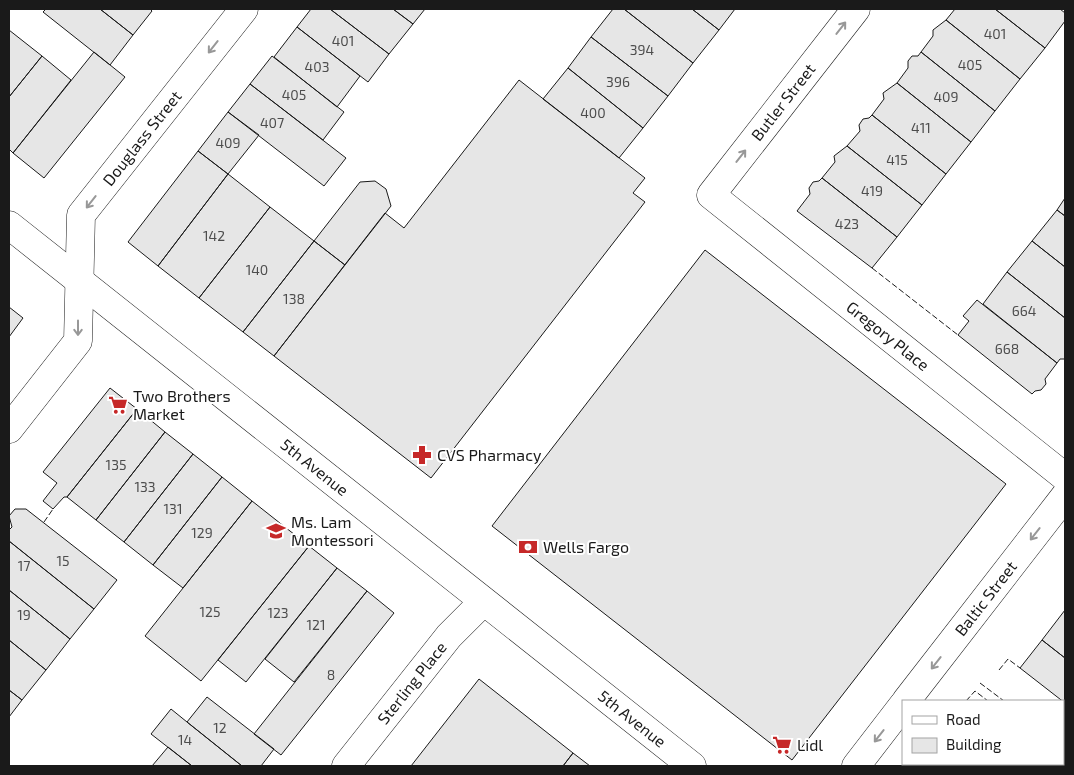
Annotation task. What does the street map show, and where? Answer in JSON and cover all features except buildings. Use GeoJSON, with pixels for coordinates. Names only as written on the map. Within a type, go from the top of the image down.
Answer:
{"type":"FeatureCollection","features":[{"type":"Feature","properties":{"kind":"street","name":"Douglass Street"},"geometry":{"type":"LineString","coordinates":[[9,428],[78,341],[81,215],[244,9]]}},
{"type":"Feature","properties":{"kind":"street","name":"Butler Street"},"geometry":{"type":"LineString","coordinates":[[711,195],[856,9]]}},
{"type":"Feature","properties":{"kind":"street","name":"Gregory Place"},"geometry":{"type":"LineString","coordinates":[[711,195],[1065,478]]}},
{"type":"Feature","properties":{"kind":"street","name":"5th Avenue"},"geometry":{"type":"LineString","coordinates":[[9,225],[692,766]]}},
{"type":"Feature","properties":{"kind":"street","name":"Baltic Street"},"geometry":{"type":"LineString","coordinates":[[907,700],[1065,496]]}},
{"type":"Feature","properties":{"kind":"street","name":"Sterling Place"},"geometry":{"type":"LineString","coordinates":[[346,766],[448,636],[483,602]]}},
{"type":"Feature","properties":{"kind":"street"},"geometry":{"type":"LineString","coordinates":[[856,766],[902,706]]}},
{"type":"Feature","properties":{"kind":"fence"},"geometry":{"type":"LineString","coordinates":[[872,268],[958,335]]}},
{"type":"Feature","properties":{"kind":"fence"},"geometry":{"type":"LineString","coordinates":[[44,522],[53,509]]}},
{"type":"Feature","properties":{"kind":"fence"},"geometry":{"type":"LineString","coordinates":[[999,670],[1008,659],[1020,668]]}},
{"type":"Feature","properties":{"kind":"fence"},"geometry":{"type":"LineString","coordinates":[[980,683],[1003,700]]}},
{"type":"Feature","properties":{"kind":"fence"},"geometry":{"type":"LineString","coordinates":[[967,700],[975,691],[987,700]]}},
{"type":"Feature","properties":{"kind":"place","name":"Two Brothers Market"},"geometry":{"type":"Point","coordinates":[118,405]}},
{"type":"Feature","properties":{"kind":"place","name":"CVS Pharmacy"},"geometry":{"type":"Point","coordinates":[422,455]}},
{"type":"Feature","properties":{"kind":"place","name":"Ms. Lam Montessori"},"geometry":{"type":"Point","coordinates":[276,531]}},
{"type":"Feature","properties":{"kind":"place","name":"Wells Fargo"},"geometry":{"type":"Point","coordinates":[528,547]}},
{"type":"Feature","properties":{"kind":"place","name":"Lidl"},"geometry":{"type":"Point","coordinates":[782,745]}}]}
